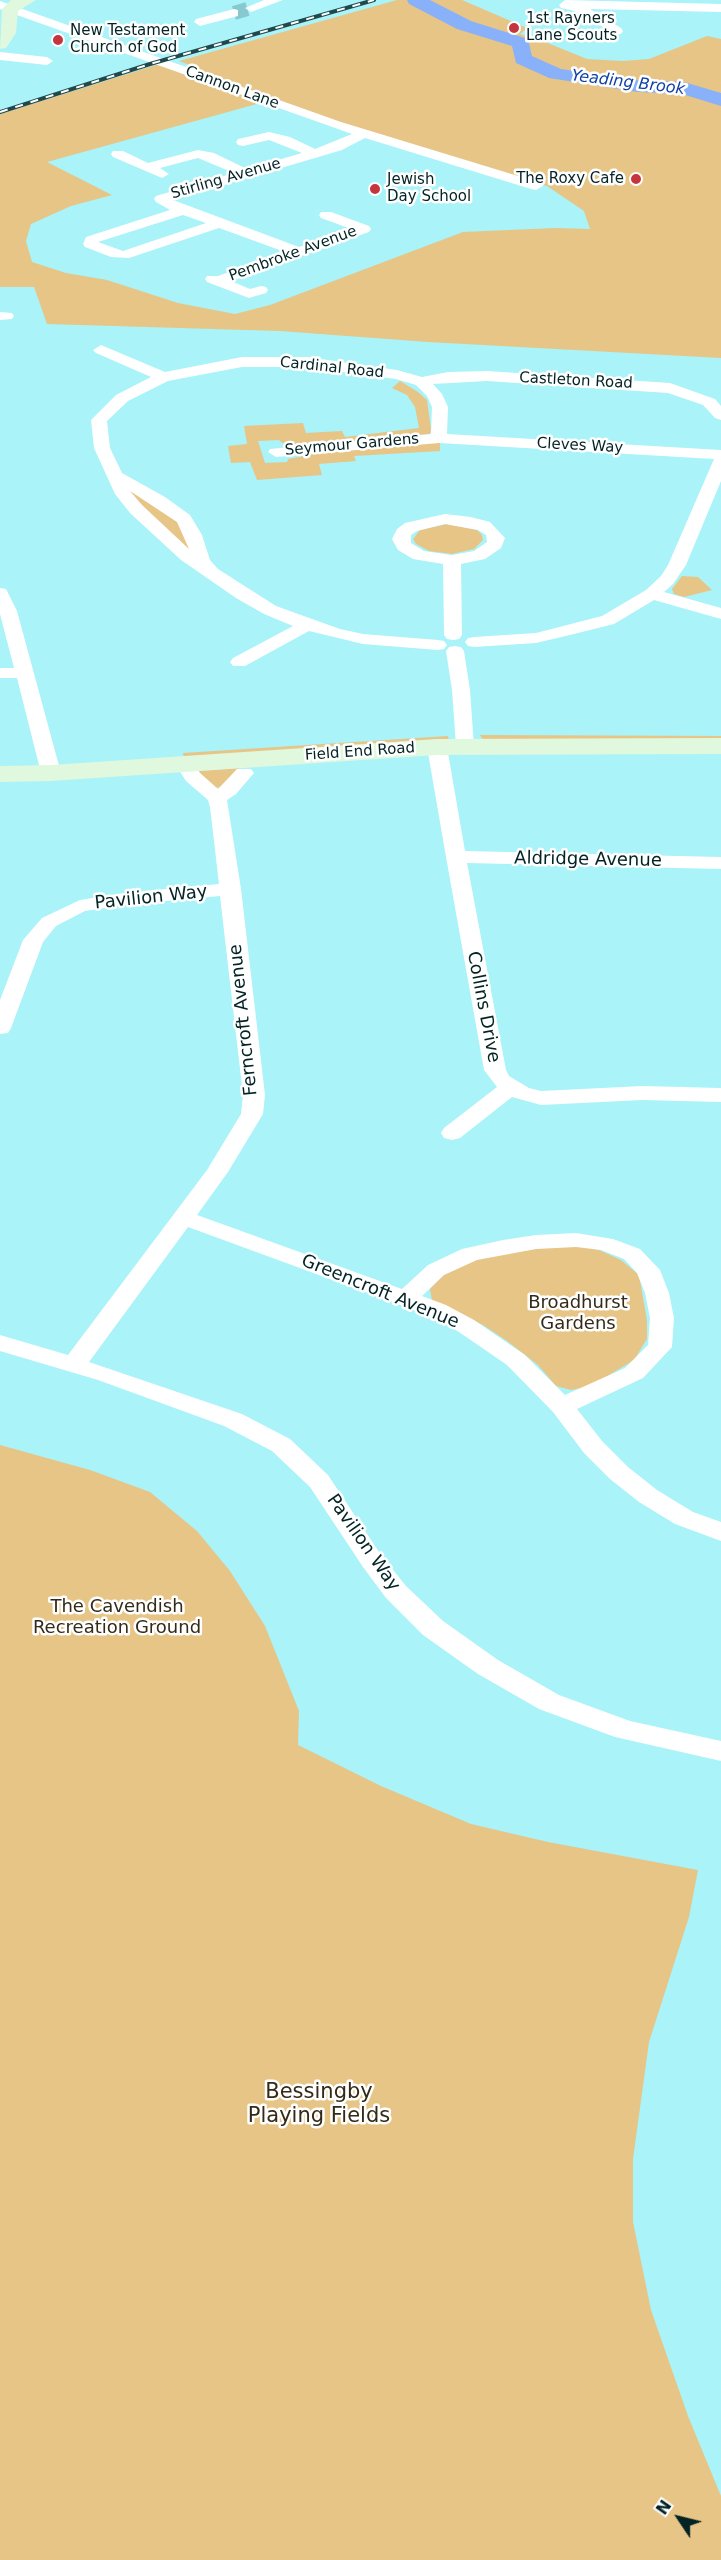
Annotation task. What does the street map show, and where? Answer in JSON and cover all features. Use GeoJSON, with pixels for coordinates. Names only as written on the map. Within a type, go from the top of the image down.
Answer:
{"type":"FeatureCollection","features":[{"type":"Feature","properties":{"kind":"street"},"geometry":{"type":"LineString","coordinates":[[0,44],[8,33],[5,7],[28,0]]}},
{"type":"Feature","properties":{"kind":"street"},"geometry":{"type":"LineString","coordinates":[[251,8],[277,0]]}},
{"type":"Feature","properties":{"kind":"street"},"geometry":{"type":"LineString","coordinates":[[579,3],[721,8]]}},
{"type":"Feature","properties":{"kind":"street"},"geometry":{"type":"LineString","coordinates":[[579,3],[617,31]]}},
{"type":"Feature","properties":{"kind":"street","name":"Cannon Lane"},"geometry":{"type":"LineString","coordinates":[[5,7],[363,134],[536,186]]}},
{"type":"Feature","properties":{"kind":"street"},"geometry":{"type":"LineString","coordinates":[[200,22],[234,13]]}},
{"type":"Feature","properties":{"kind":"street"},"geometry":{"type":"LineString","coordinates":[[0,56],[47,61]]}},
{"type":"Feature","properties":{"kind":"street","name":"Stirling Avenue"},"geometry":{"type":"LineString","coordinates":[[298,252],[161,200],[338,147],[363,134]]}},
{"type":"Feature","properties":{"kind":"street"},"geometry":{"type":"LineString","coordinates":[[243,142],[269,136],[285,140],[315,154]]}},
{"type":"Feature","properties":{"kind":"street"},"geometry":{"type":"LineString","coordinates":[[118,154],[171,178]]}},
{"type":"Feature","properties":{"kind":"street"},"geometry":{"type":"LineString","coordinates":[[147,167],[198,154],[208,156],[246,174]]}},
{"type":"Feature","properties":{"kind":"street"},"geometry":{"type":"LineString","coordinates":[[183,210],[92,240],[90,244],[124,255],[220,223]]}},
{"type":"Feature","properties":{"kind":"street","name":"Pembroke Avenue"},"geometry":{"type":"LineString","coordinates":[[326,215],[364,229]]}},
{"type":"Feature","properties":{"kind":"street"},"geometry":{"type":"LineString","coordinates":[[364,229],[383,235]]}},
{"type":"Feature","properties":{"kind":"street","name":"Pembroke Avenue"},"geometry":{"type":"LineString","coordinates":[[261,290],[249,294],[212,279],[364,229]]}},
{"type":"Feature","properties":{"kind":"street"},"geometry":{"type":"LineString","coordinates":[[100,350],[163,377]]}},
{"type":"Feature","properties":{"kind":"street","name":"Cardinal Road"},"geometry":{"type":"LineString","coordinates":[[422,382],[358,368],[242,362],[163,377],[122,398],[99,420],[102,448],[123,494],[187,556],[216,576],[270,610],[307,625],[363,639],[448,644]]}},
{"type":"Feature","properties":{"kind":"street","name":"Castleton Road"},"geometry":{"type":"LineString","coordinates":[[422,382],[448,377],[487,376],[670,388],[709,402],[721,415]]}},
{"type":"Feature","properties":{"kind":"street","name":"Seymour Gardens"},"geometry":{"type":"LineString","coordinates":[[276,452],[439,438],[440,407],[434,394],[422,382]]}},
{"type":"Feature","properties":{"kind":"street","name":"Cleves Way"},"geometry":{"type":"LineString","coordinates":[[439,438],[721,455]]}},
{"type":"Feature","properties":{"kind":"street"},"geometry":{"type":"LineString","coordinates":[[448,644],[470,649],[474,642],[536,638],[574,629],[608,620],[652,594],[667,580],[676,565],[721,461]]}},
{"type":"Feature","properties":{"kind":"street","name":"Cardinal Road"},"geometry":{"type":"LineString","coordinates":[[115,476],[159,501],[184,519],[202,561],[216,576]]}},
{"type":"Feature","properties":{"kind":"street"},"geometry":{"type":"LineString","coordinates":[[445,519],[461,520],[484,526],[496,538],[495,544],[489,551],[452,560],[435,559],[408,549],[401,539],[404,533],[421,523],[445,519]]}},
{"type":"Feature","properties":{"kind":"street"},"geometry":{"type":"LineString","coordinates":[[452,560],[448,644],[461,690],[465,746]]}},
{"type":"Feature","properties":{"kind":"street"},"geometry":{"type":"LineString","coordinates":[[0,593],[8,611],[51,773]]}},
{"type":"Feature","properties":{"kind":"street"},"geometry":{"type":"LineString","coordinates":[[652,594],[721,614]]}},
{"type":"Feature","properties":{"kind":"street"},"geometry":{"type":"LineString","coordinates":[[239,662],[307,625]]}},
{"type":"Feature","properties":{"kind":"street"},"geometry":{"type":"LineString","coordinates":[[0,673],[24,673]]}},
{"type":"Feature","properties":{"kind":"street","name":"Field End Road"},"geometry":{"type":"LineString","coordinates":[[0,774],[51,773],[437,747],[719,748]]}},
{"type":"Feature","properties":{"kind":"street","name":"Collins Drive"},"geometry":{"type":"LineString","coordinates":[[437,747],[495,1070],[510,1088]]}},
{"type":"Feature","properties":{"kind":"street"},"geometry":{"type":"LineString","coordinates":[[185,764],[193,777],[217,798],[229,790],[244,773]]}},
{"type":"Feature","properties":{"kind":"street","name":"Ferncroft Avenue"},"geometry":{"type":"LineString","coordinates":[[73,1366],[184,1218],[223,1162],[252,1114],[254,1095],[238,970],[231,889],[217,798]]}},
{"type":"Feature","properties":{"kind":"street","name":"Aldridge Avenue"},"geometry":{"type":"LineString","coordinates":[[456,857],[721,863]]}},
{"type":"Feature","properties":{"kind":"street","name":"Pavilion Way"},"geometry":{"type":"LineString","coordinates":[[0,1028],[33,940],[49,922],[80,906],[124,899],[231,889]]}},
{"type":"Feature","properties":{"kind":"street"},"geometry":{"type":"LineString","coordinates":[[452,1133],[510,1088],[541,1098],[642,1093],[721,1095]]}},
{"type":"Feature","properties":{"kind":"street","name":"Greencroft Avenue"},"geometry":{"type":"LineString","coordinates":[[184,1218],[437,1310],[491,1342],[516,1360],[562,1406],[593,1447],[626,1479],[648,1496],[684,1518],[721,1532]]}},
{"type":"Feature","properties":{"kind":"street"},"geometry":{"type":"LineString","coordinates":[[406,1298],[436,1270],[470,1254],[503,1247],[536,1242],[576,1240],[605,1244],[632,1254],[648,1270],[657,1293],[662,1318],[660,1347],[634,1373],[562,1406]]}},
{"type":"Feature","properties":{"kind":"street","name":"Pavilion Way"},"geometry":{"type":"LineString","coordinates":[[0,1343],[233,1420],[281,1445],[319,1481],[372,1561],[396,1592],[433,1628],[488,1667],[549,1702],[625,1730],[721,1751]]}},
{"type":"Feature","properties":{"kind":"green space"},"geometry":{"type":"Polygon","coordinates":[[[397,0],[462,0],[527,28],[520,34],[587,59],[623,61],[649,59],[707,36],[721,39],[721,358],[428,342],[280,331],[47,324],[34,287],[0,287],[0,114],[159,64],[264,102],[47,162],[112,195],[71,206],[31,224],[26,241],[32,262],[66,273],[107,280],[178,303],[235,314],[270,305],[463,232],[555,228],[590,229],[584,211],[547,186],[369,133],[192,71],[192,66],[179,61],[397,0]]]}},
{"type":"Feature","properties":{"kind":"green space"},"geometry":{"type":"Polygon","coordinates":[[[400,381],[427,400],[430,434],[308,446],[282,443],[279,440],[258,441],[265,463],[287,462],[288,459],[304,456],[310,452],[440,442],[440,451],[354,456],[356,461],[319,464],[322,475],[257,480],[250,462],[231,463],[228,446],[247,444],[244,426],[303,423],[306,433],[342,431],[345,437],[419,428],[415,407],[407,395],[392,388],[400,381]]]}},
{"type":"Feature","properties":{"kind":"green space"},"geometry":{"type":"Polygon","coordinates":[[[126,488],[177,518],[191,552],[183,550],[126,488]]]}},
{"type":"Feature","properties":{"kind":"green space"},"geometry":{"type":"Polygon","coordinates":[[[447,524],[477,530],[483,540],[474,549],[452,554],[429,551],[416,544],[413,539],[420,530],[447,524]]]}},
{"type":"Feature","properties":{"kind":"green space"},"geometry":{"type":"Polygon","coordinates":[[[682,576],[698,577],[712,590],[684,597],[674,594],[672,589],[682,576]]]}},
{"type":"Feature","properties":{"kind":"green space"},"geometry":{"type":"Polygon","coordinates":[[[480,735],[721,736],[721,741],[483,740],[480,735]]]}},
{"type":"Feature","properties":{"kind":"green space"},"geometry":{"type":"Polygon","coordinates":[[[448,736],[449,742],[184,758],[183,753],[448,736]]]}},
{"type":"Feature","properties":{"kind":"green space"},"geometry":{"type":"Polygon","coordinates":[[[240,768],[221,787],[215,788],[195,771],[240,768]]]}},
{"type":"Feature","properties":{"kind":"green space","name":"Broadhurst Gardens"},"geometry":{"type":"Polygon","coordinates":[[[578,1245],[599,1250],[621,1260],[639,1275],[647,1320],[647,1339],[634,1360],[591,1386],[571,1390],[556,1386],[538,1365],[507,1341],[483,1325],[432,1301],[430,1289],[446,1272],[477,1258],[578,1245]]]}},
{"type":"Feature","properties":{"kind":"green space","name":"Bessingby Playing Fields"},"geometry":{"type":"Polygon","coordinates":[[[0,1445],[90,1470],[150,1492],[197,1531],[230,1571],[265,1626],[299,1711],[298,1745],[381,1786],[471,1824],[548,1842],[698,1870],[689,1917],[649,2042],[633,2159],[633,2222],[651,2310],[688,2416],[721,2496],[721,2560],[0,2560],[0,1445]]]}},
{"type":"Feature","properties":{"kind":"waterway","name":"Yeading Brook"},"geometry":{"type":"LineString","coordinates":[[416,0],[464,25],[521,43],[523,59],[556,74],[638,86],[684,88],[721,100]]}},
{"type":"Feature","properties":{"kind":"tunnel"},"geometry":{"type":"LineString","coordinates":[[234,13],[251,8]]}},
{"type":"Feature","properties":{"kind":"railway"},"geometry":{"type":"LineString","coordinates":[[0,112],[150,64],[374,0]]}},
{"type":"Feature","properties":{"kind":"place","name":"1st Rayners Lane Scouts"},"geometry":{"type":"Point","coordinates":[514,28]}},
{"type":"Feature","properties":{"kind":"place","name":"New Testament Church of God"},"geometry":{"type":"Point","coordinates":[58,40]}},
{"type":"Feature","properties":{"kind":"place","name":"The Roxy Cafe"},"geometry":{"type":"Point","coordinates":[636,179]}},
{"type":"Feature","properties":{"kind":"place","name":"Jewish Day School"},"geometry":{"type":"Point","coordinates":[375,189]}},
{"type":"Feature","properties":{"kind":"park label","name":"The Cavendish Recreation Ground"},"geometry":{"type":"Point","coordinates":[117,1617]}}]}
